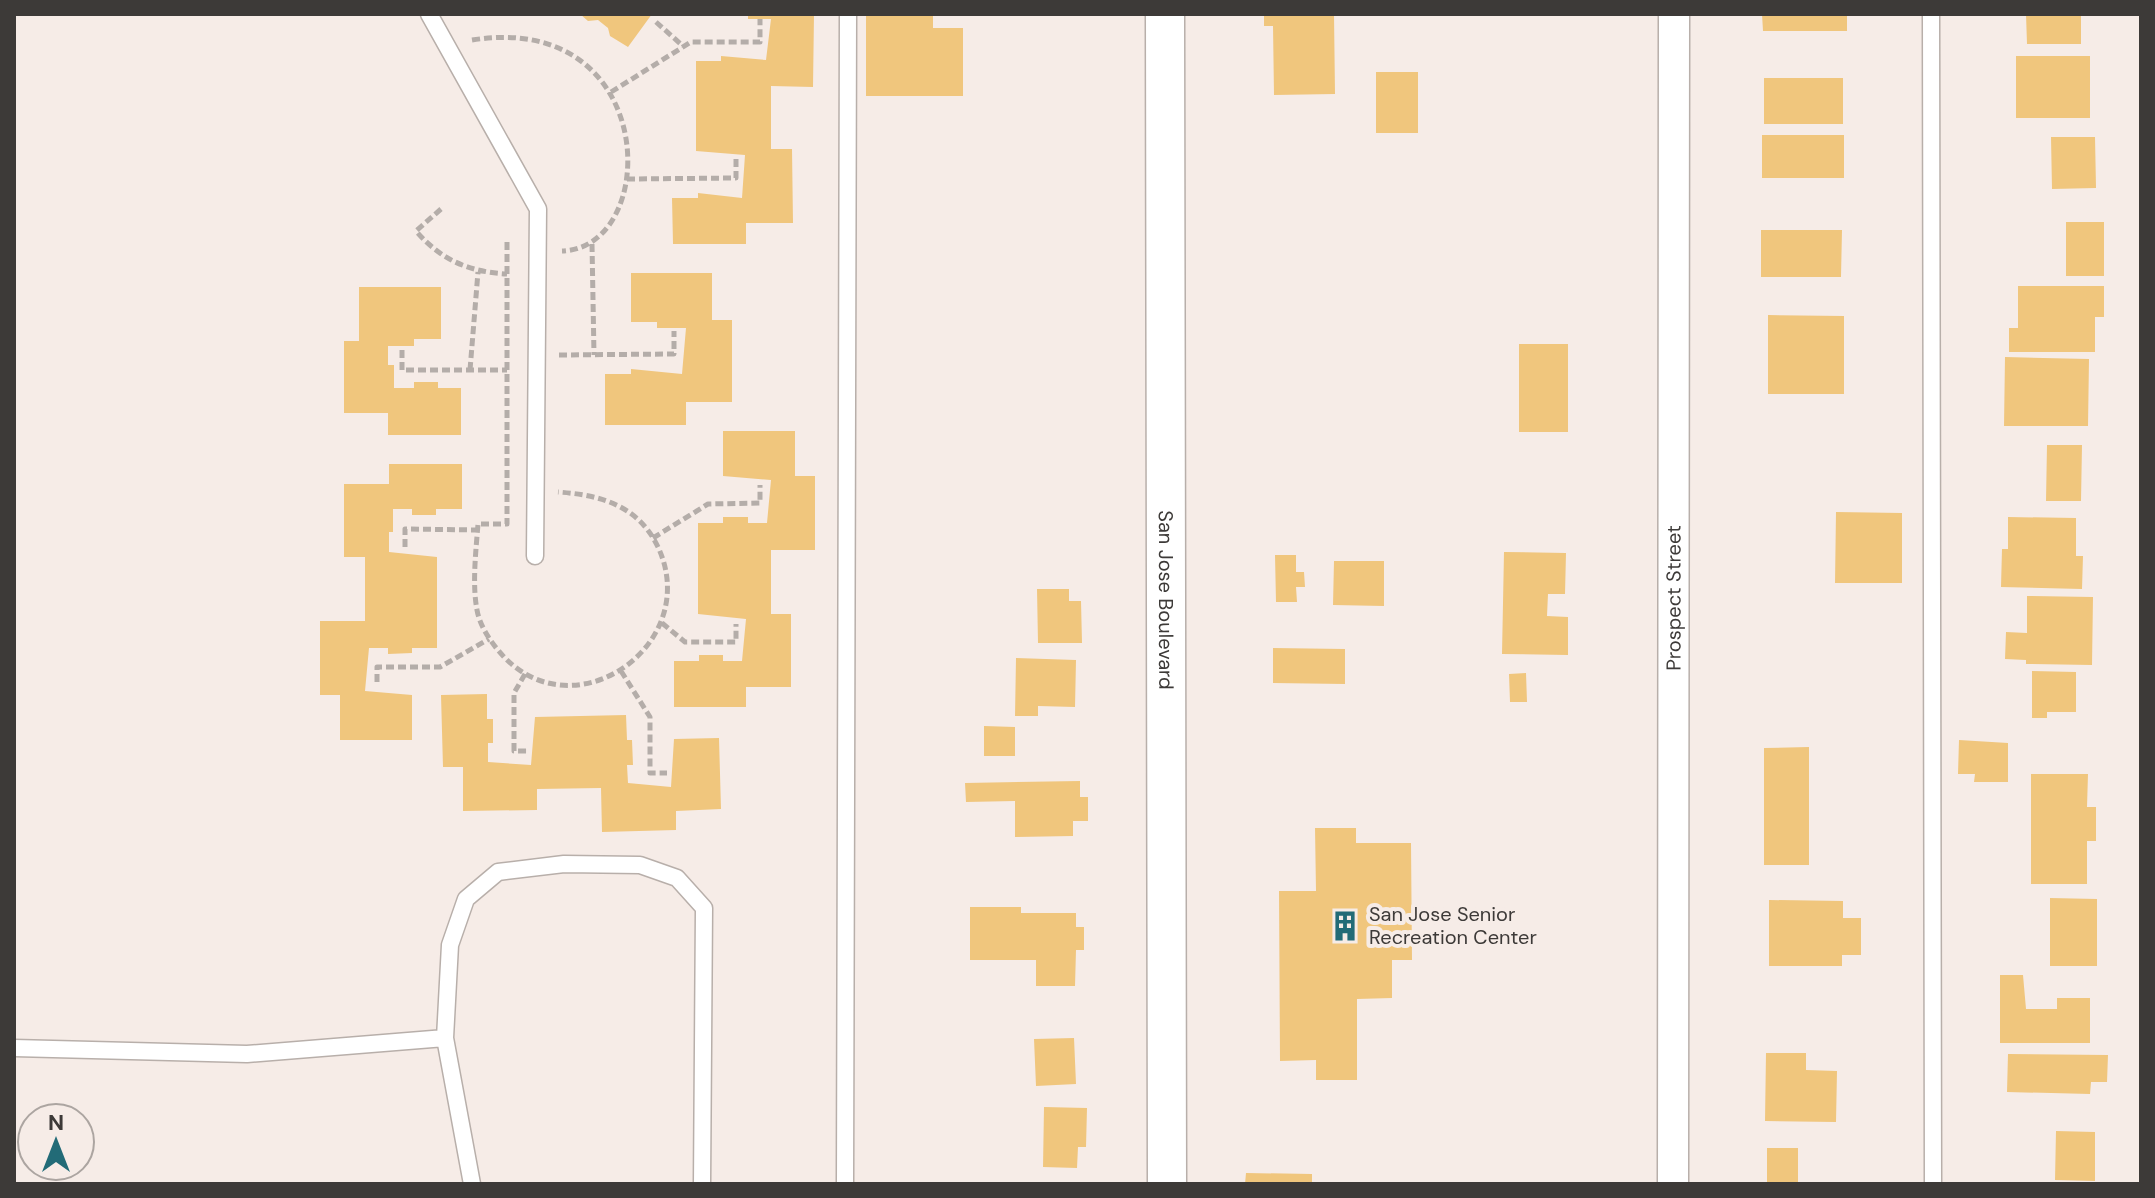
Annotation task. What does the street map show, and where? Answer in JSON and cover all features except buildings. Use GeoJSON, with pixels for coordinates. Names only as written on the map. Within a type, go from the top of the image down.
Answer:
{"type":"FeatureCollection","features":[{"type":"Feature","properties":{"kind":"street","name":"San Jose Boulevard"},"geometry":{"type":"LineString","coordinates":[[1165,14],[1167,1184]]}},
{"type":"Feature","properties":{"kind":"street","name":"Prospect Street"},"geometry":{"type":"LineString","coordinates":[[1673,1184],[1674,14]]}},
{"type":"Feature","properties":{"kind":"lane"},"geometry":{"type":"LineString","coordinates":[[429,14],[538,209],[535,556]]}},
{"type":"Feature","properties":{"kind":"lane"},"geometry":{"type":"LineString","coordinates":[[845,1184],[848,14]]}},
{"type":"Feature","properties":{"kind":"lane"},"geometry":{"type":"LineString","coordinates":[[1931,14],[1933,1184]]}},
{"type":"Feature","properties":{"kind":"lane"},"geometry":{"type":"LineString","coordinates":[[472,1184],[445,1038],[450,945],[466,899],[498,872],[564,864],[640,865],[677,878],[704,908],[702,1184]]}},
{"type":"Feature","properties":{"kind":"lane"},"geometry":{"type":"LineString","coordinates":[[14,1048],[247,1054],[445,1038]]}},
{"type":"Feature","properties":{"kind":"path"},"geometry":{"type":"LineString","coordinates":[[611,92],[691,42],[760,42],[760,19]]}},
{"type":"Feature","properties":{"kind":"path"},"geometry":{"type":"LineString","coordinates":[[656,22],[683,46]]}},
{"type":"Feature","properties":{"kind":"path"},"geometry":{"type":"LineString","coordinates":[[471,41],[508,36],[542,41],[577,58],[611,92],[624,127],[627,179],[611,219],[592,244],[579,250],[556,251]]}},
{"type":"Feature","properties":{"kind":"path"},"geometry":{"type":"LineString","coordinates":[[627,179],[736,178],[736,159]]}},
{"type":"Feature","properties":{"kind":"path"},"geometry":{"type":"LineString","coordinates":[[441,209],[416,231],[445,258],[478,272],[507,274]]}},
{"type":"Feature","properties":{"kind":"path"},"geometry":{"type":"LineString","coordinates":[[592,244],[594,355]]}},
{"type":"Feature","properties":{"kind":"path"},"geometry":{"type":"LineString","coordinates":[[470,370],[478,272]]}},
{"type":"Feature","properties":{"kind":"path"},"geometry":{"type":"LineString","coordinates":[[402,350],[402,370],[507,370]]}},
{"type":"Feature","properties":{"kind":"path"},"geometry":{"type":"LineString","coordinates":[[653,538],[708,504],[760,503],[760,485]]}},
{"type":"Feature","properties":{"kind":"path"},"geometry":{"type":"LineString","coordinates":[[405,547],[405,529],[477,530]]}},
{"type":"Feature","properties":{"kind":"path"},"geometry":{"type":"LineString","coordinates":[[662,623],[685,642],[736,642],[736,624]]}},
{"type":"Feature","properties":{"kind":"path"},"geometry":{"type":"LineString","coordinates":[[377,682],[377,667],[440,667],[489,639]]}},
{"type":"Feature","properties":{"kind":"path"},"geometry":{"type":"LineString","coordinates":[[621,671],[650,717],[650,773],[667,773]]}},
{"type":"Feature","properties":{"kind":"path"},"geometry":{"type":"LineString","coordinates":[[525,674],[514,693],[514,751],[527,751]]}},
{"type":"Feature","properties":{"kind":"place","name":"San Jose Senior Recreation Center"},"geometry":{"type":"Point","coordinates":[1345,926]}}]}
